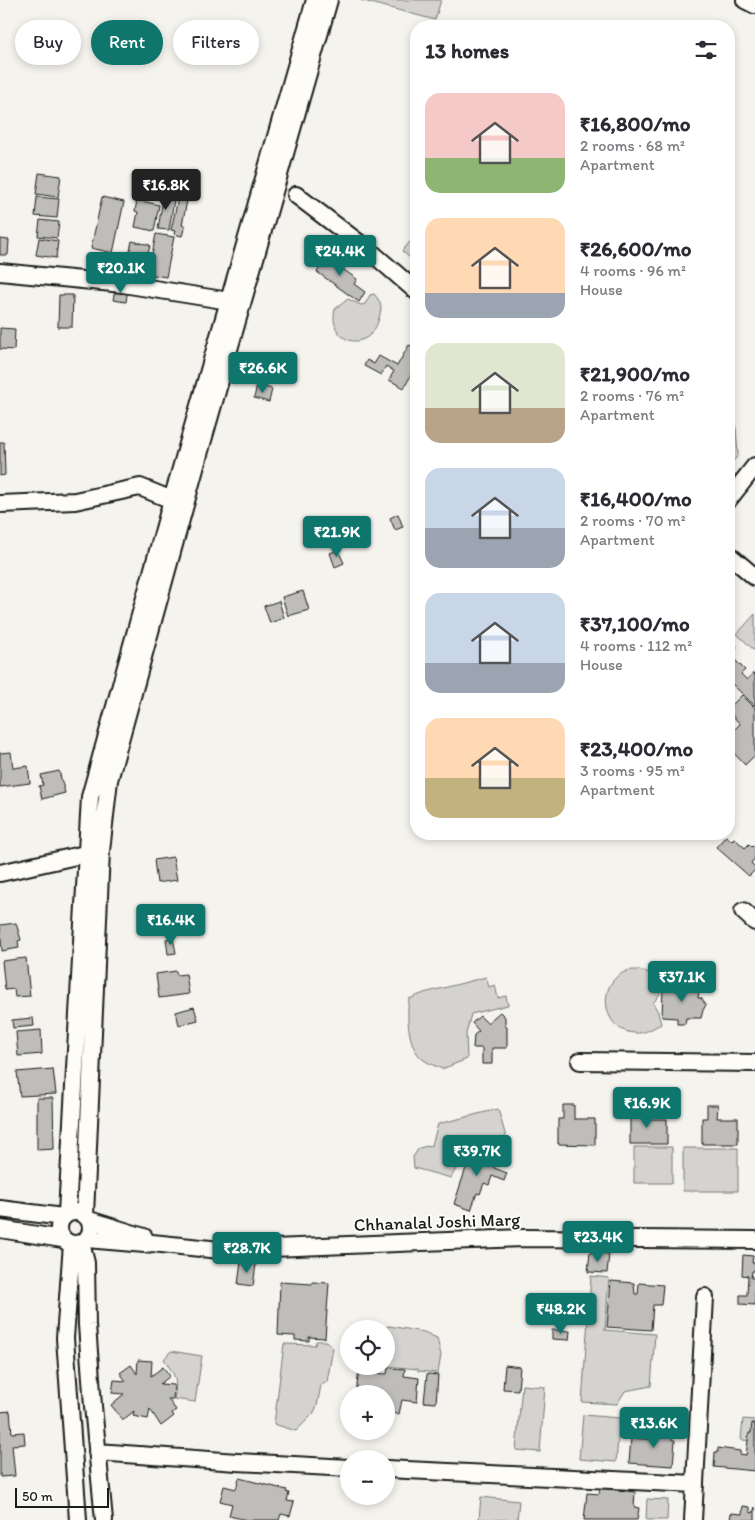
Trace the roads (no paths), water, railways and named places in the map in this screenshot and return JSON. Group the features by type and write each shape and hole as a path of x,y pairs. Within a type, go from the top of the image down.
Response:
{"street":[{"path":"78,1520 65,1338 76,1241 91,1230 87,1218 94,852 90,797 172,500 315,0"},
{"path":"104,1520 87,1325 86,1263 76,1241 58,1228 65,1215 94,852 109,780 329,0"},
{"path":"745,0 755,5"},
{"path":"296,195 371,252 410,286"},
{"path":"0,272 123,284 229,301"},
{"path":"735,491 755,466"},
{"path":"0,504 74,502 140,487 172,500"},
{"path":"735,560 755,577"},
{"path":"0,873 94,852"},
{"path":"580,1061 755,1063"},
{"path":"0,1209 65,1215 76,1212 87,1218"},
{"name":"Chhanalal Joshi Marg","path":"87,1218 146,1238 152,1243"},
{"name":"Chhanalal Joshi Marg","path":"0,1229 76,1241 152,1243 220,1250 523,1238 755,1240"},
{"path":"693,1520 705,1297"},
{"path":"97,1452 340,1468"},
{"path":"395,1469 695,1484"}]}
